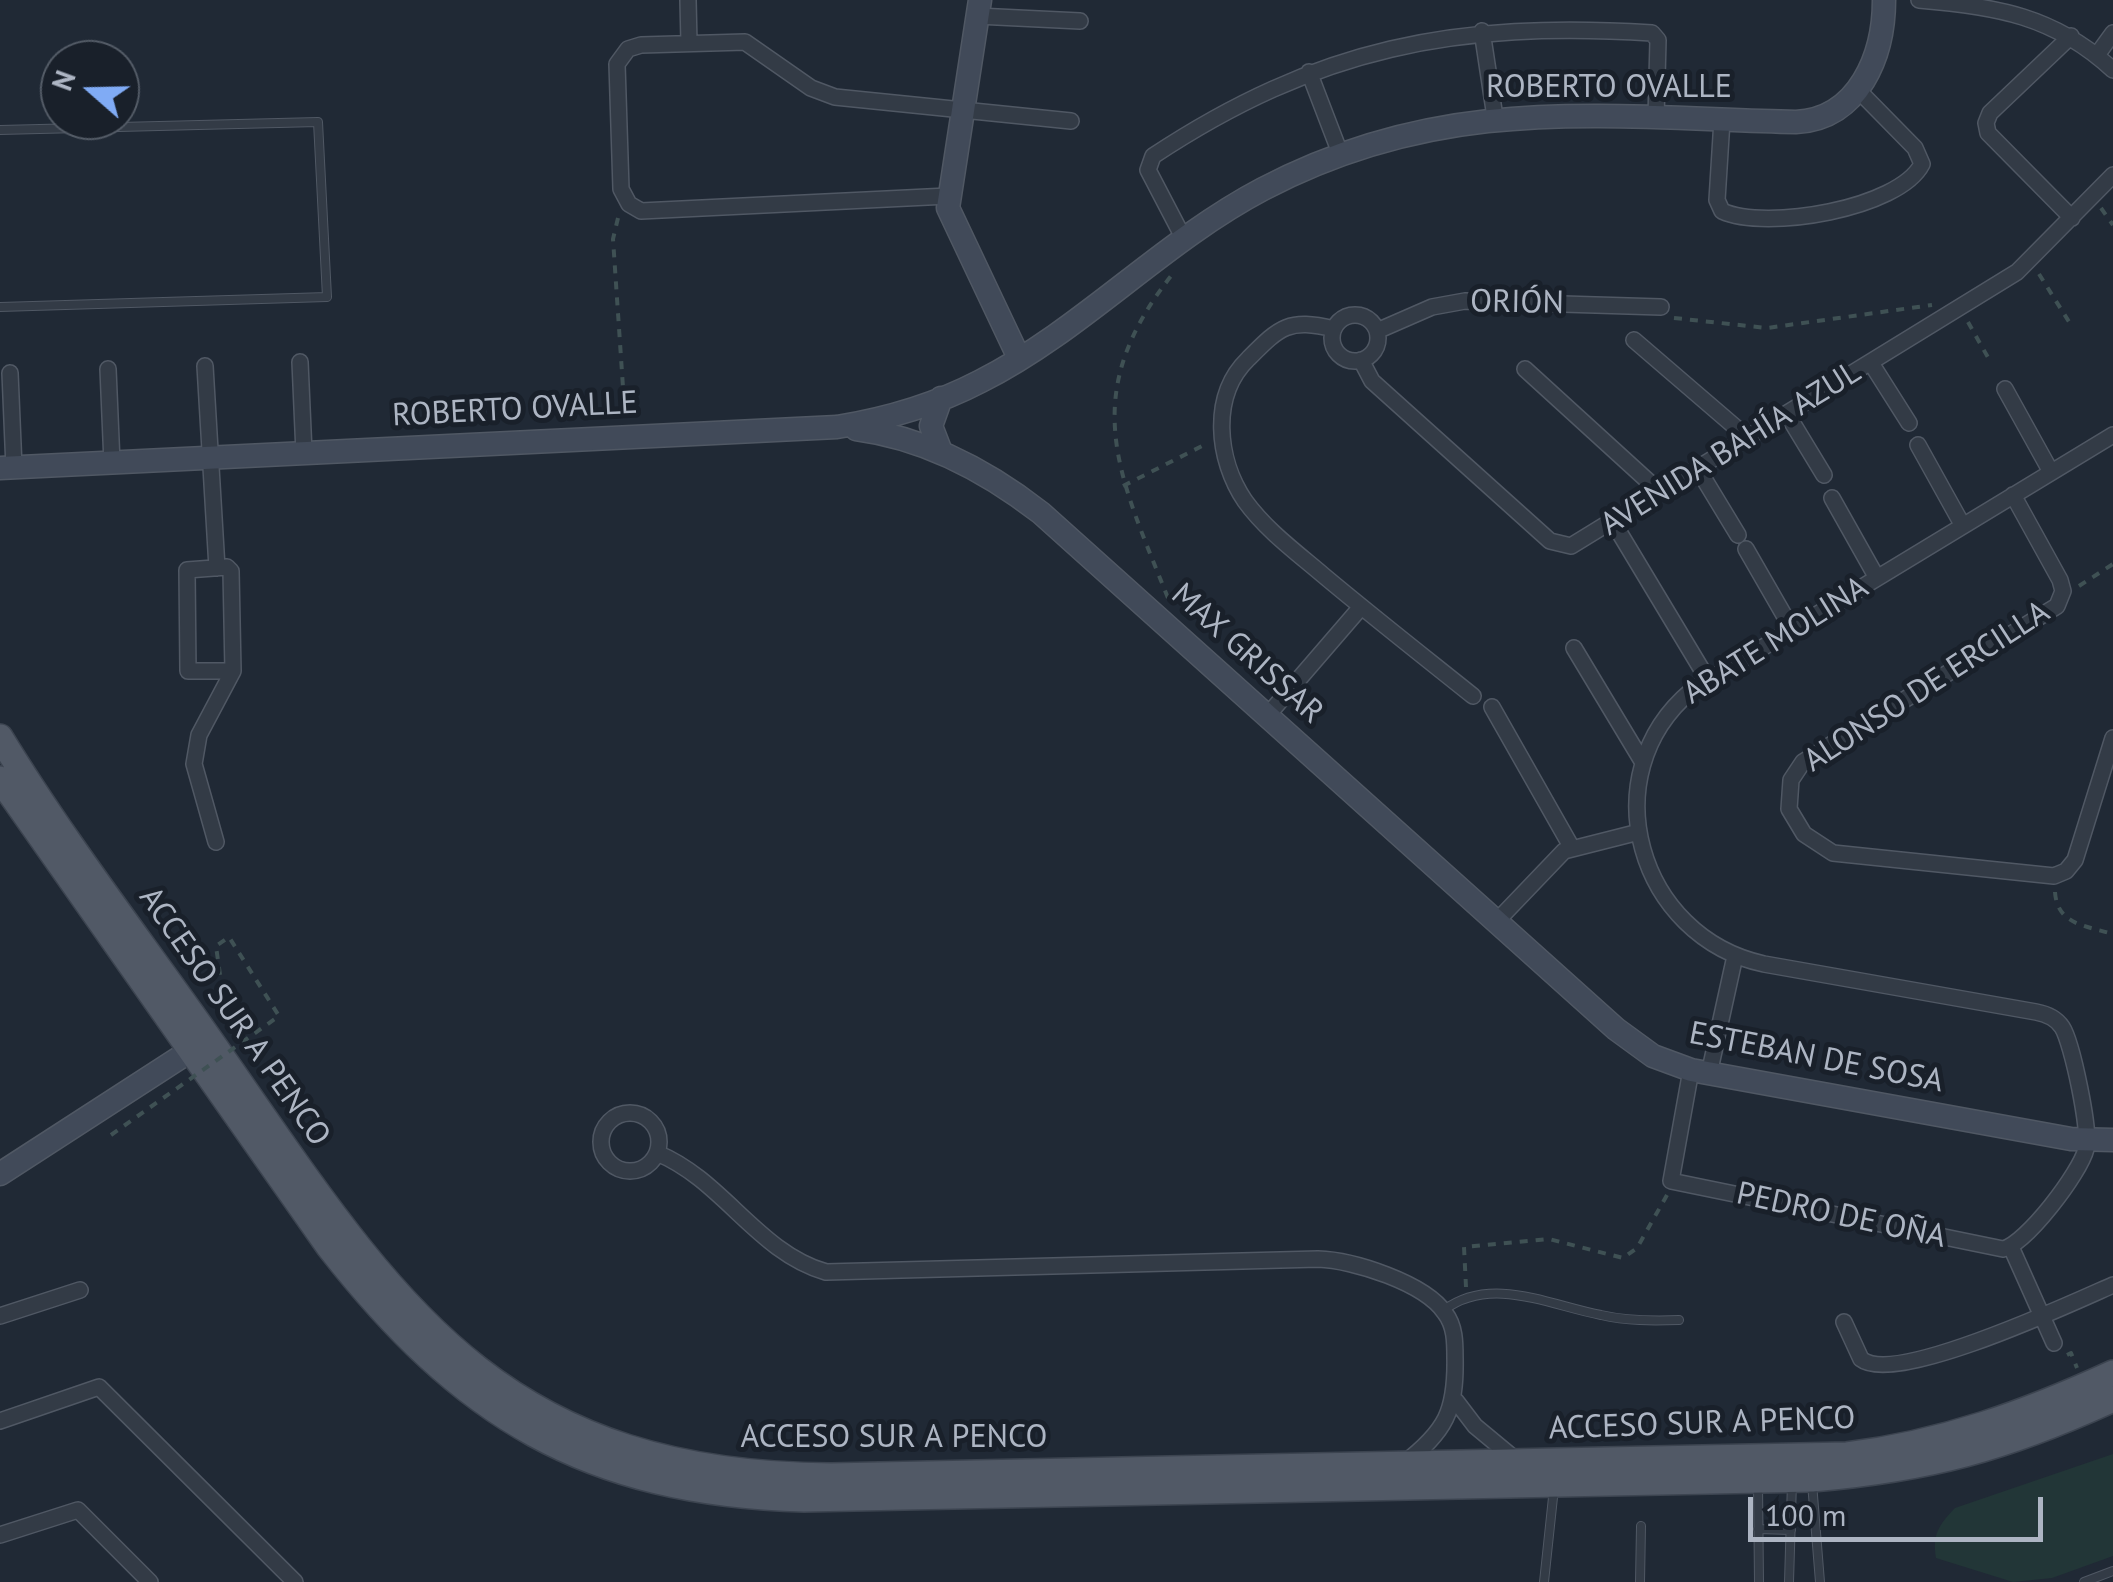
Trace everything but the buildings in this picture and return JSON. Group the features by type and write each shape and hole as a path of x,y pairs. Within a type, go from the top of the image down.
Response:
{"main road":[{"name":"ACCESO SUR A PENCO","path":"0,738 308,1179 419,1318 466,1362 567,1426 648,1455 765,1474 1813,1456 1881,1450 1993,1424 2113,1373"},
{"name":"ACCESO SUR A PENCO","path":"0,778 329,1247 416,1347 504,1418 568,1452 632,1476 725,1495 804,1498 1802,1479 1961,1459 2026,1437 2113,1399"}],"street":[{"path":"688,0 689,43"},
{"path":"1722,120 1717,200 1722,211 1784,216 1837,210 1888,192 1922,164 1915,148 1858,90 1878,49 1884,0"},
{"path":"1919,0 2010,10 2071,36 2113,70"},
{"path":"1019,358 950,218 948,196 978,8 1080,21"},
{"path":"1482,31 1495,117"},
{"path":"1184,239 1150,176 1150,160 1232,108 1310,72 1390,49 1482,31 1652,32 1658,40 1656,118"},
{"path":"2097,55 2113,33"},
{"path":"2071,36 1990,113 1986,124 1988,133 2072,218"},
{"path":"948,196 648,212 629,204 621,189 616,64 635,46 745,42 811,88 834,97 1071,121"},
{"path":"1310,72 1340,153"},
{"name":"ROBERTO OVALLE","path":"7,468 837,427 889,416 982,381 1259,191 1340,153 1409,132 1495,117 1807,121 1840,108 1858,90"},
{"name":"AVENIDA BAHÍA AZUL","path":"1334,329 1336,351 1350,360 1361,360 1372,381 1550,541 1572,546 2031,262 2113,175"},
{"name":"ORIÓN","path":"1377,331 1432,307 1466,300 1662,307"},
{"path":"1361,360 1375,349 1377,331 1372,321 1356,314 1345,317 1334,329 1294,322 1247,359 1224,397 1224,435 1231,473 1246,502 1275,534 1473,696"},
{"path":"1634,340 1748,438"},
{"path":"300,362 304,453"},
{"path":"1871,363 1909,423"},
{"path":"205,366 217,568"},
{"path":"108,369 112,463"},
{"path":"1525,369 1660,492"},
{"path":"7,468 10,373"},
{"path":"2005,389 2051,472"},
{"path":"941,398 931,426 942,452"},
{"path":"1787,414 1824,475"},
{"name":"MAX GRISSAR","path":"837,427 890,436 942,452 1000,483 1041,513 1496,922"},
{"name":"ABATE MOLINA","path":"2088,1140 2067,1038 2060,1024 2046,1014 1735,956 1695,932 1672,908 1654,878 1638,832 1636,796 1642,762 1663,718 1708,680 2113,435"},
{"path":"1918,445 1963,526"},
{"path":"1698,469 1792,629"},
{"name":"ALONSO DE ERCILLA","path":"2013,496 2060,580 2062,596 2053,610 1803,762 1791,780 1788,800 1804,834 1820,847 1847,857 2054,876"},
{"path":"1832,498 1876,578"},
{"path":"1613,522 1708,680"},
{"path":"216,842 195,782 194,755 204,725 234,671 232,572 217,568 184,574 187,668 194,674 234,671"},
{"path":"1267,716 1361,607"},
{"path":"1574,648 1642,762"},
{"path":"1492,707 1572,848"},
{"path":"2054,876 2066,871 2075,860 2113,738"},
{"path":"1496,922 1552,862 1572,848 1638,832"},
{"name":"ESTEBAN DE SOSA","path":"1496,922 1628,1039 1653,1056 1700,1072 2088,1140 2113,1140"},
{"path":"1700,1072 1735,956"},
{"path":"0,1174 190,1051"},
{"name":"PEDRO DE OÑA","path":"1700,1072 1671,1181 1994,1248 2012,1247"},
{"path":"2054,1343 2012,1247 2026,1236 2080,1162 2088,1140"},
{"path":"657,1153 696,1174 788,1256 826,1272 1329,1260 1354,1264 1418,1291 1444,1310 1454,1340 1456,1400 1433,1437 1402,1464"},
{"path":"1844,1322 1860,1359 1875,1366 1945,1351 2042,1317 2113,1284"},
{"path":"0,1316 80,1290"},
{"path":"0,1421 99,1387 294,1582"},
{"path":"1456,1400 1488,1440 1519,1462"},
{"path":"0,1535 78,1510 150,1582"}],"lane":[{"path":"0,130 318,122 327,297 0,307"},
{"path":"1444,1310 1467,1296 1504,1294 1622,1319 1678,1320"},
{"path":"1790,1582 1791,1530 1802,1479"},
{"path":"1802,1479 1820,1582"},
{"path":"1758,1480 1758,1582"},
{"path":"1544,1582 1555,1484"},
{"path":"1640,1582 1641,1526"},
{"path":"1758,1530 1791,1530"},
{"path":"2084,1582 2113,1571"}],"path":[{"path":"627,437 613,239 616,221 629,204"},
{"path":"2031,262 2070,324"},
{"path":"1172,608 1123,486 1114,445 1117,382 1142,317 1174,273"},
{"path":"1662,307 1683,321 1767,328 1913,306 1960,308 1990,362"},
{"path":"1123,486 1224,435"},
{"path":"2062,596 2113,564"},
{"path":"2054,876 2055,905 2061,915 2113,934"},
{"path":"111,1136 279,1016 228,938 216,946 226,1018 219,1021"},
{"path":"1467,1296 1464,1247 1549,1239 1623,1258 1637,1248 1662,1210"},
{"path":"2054,1343 2059,1359 2072,1353 2084,1386"}],"green space":[{"path":"2113,1454 2113,1556 2052,1578 2013,1582 1936,1558 1938,1530 1955,1508"}]}
